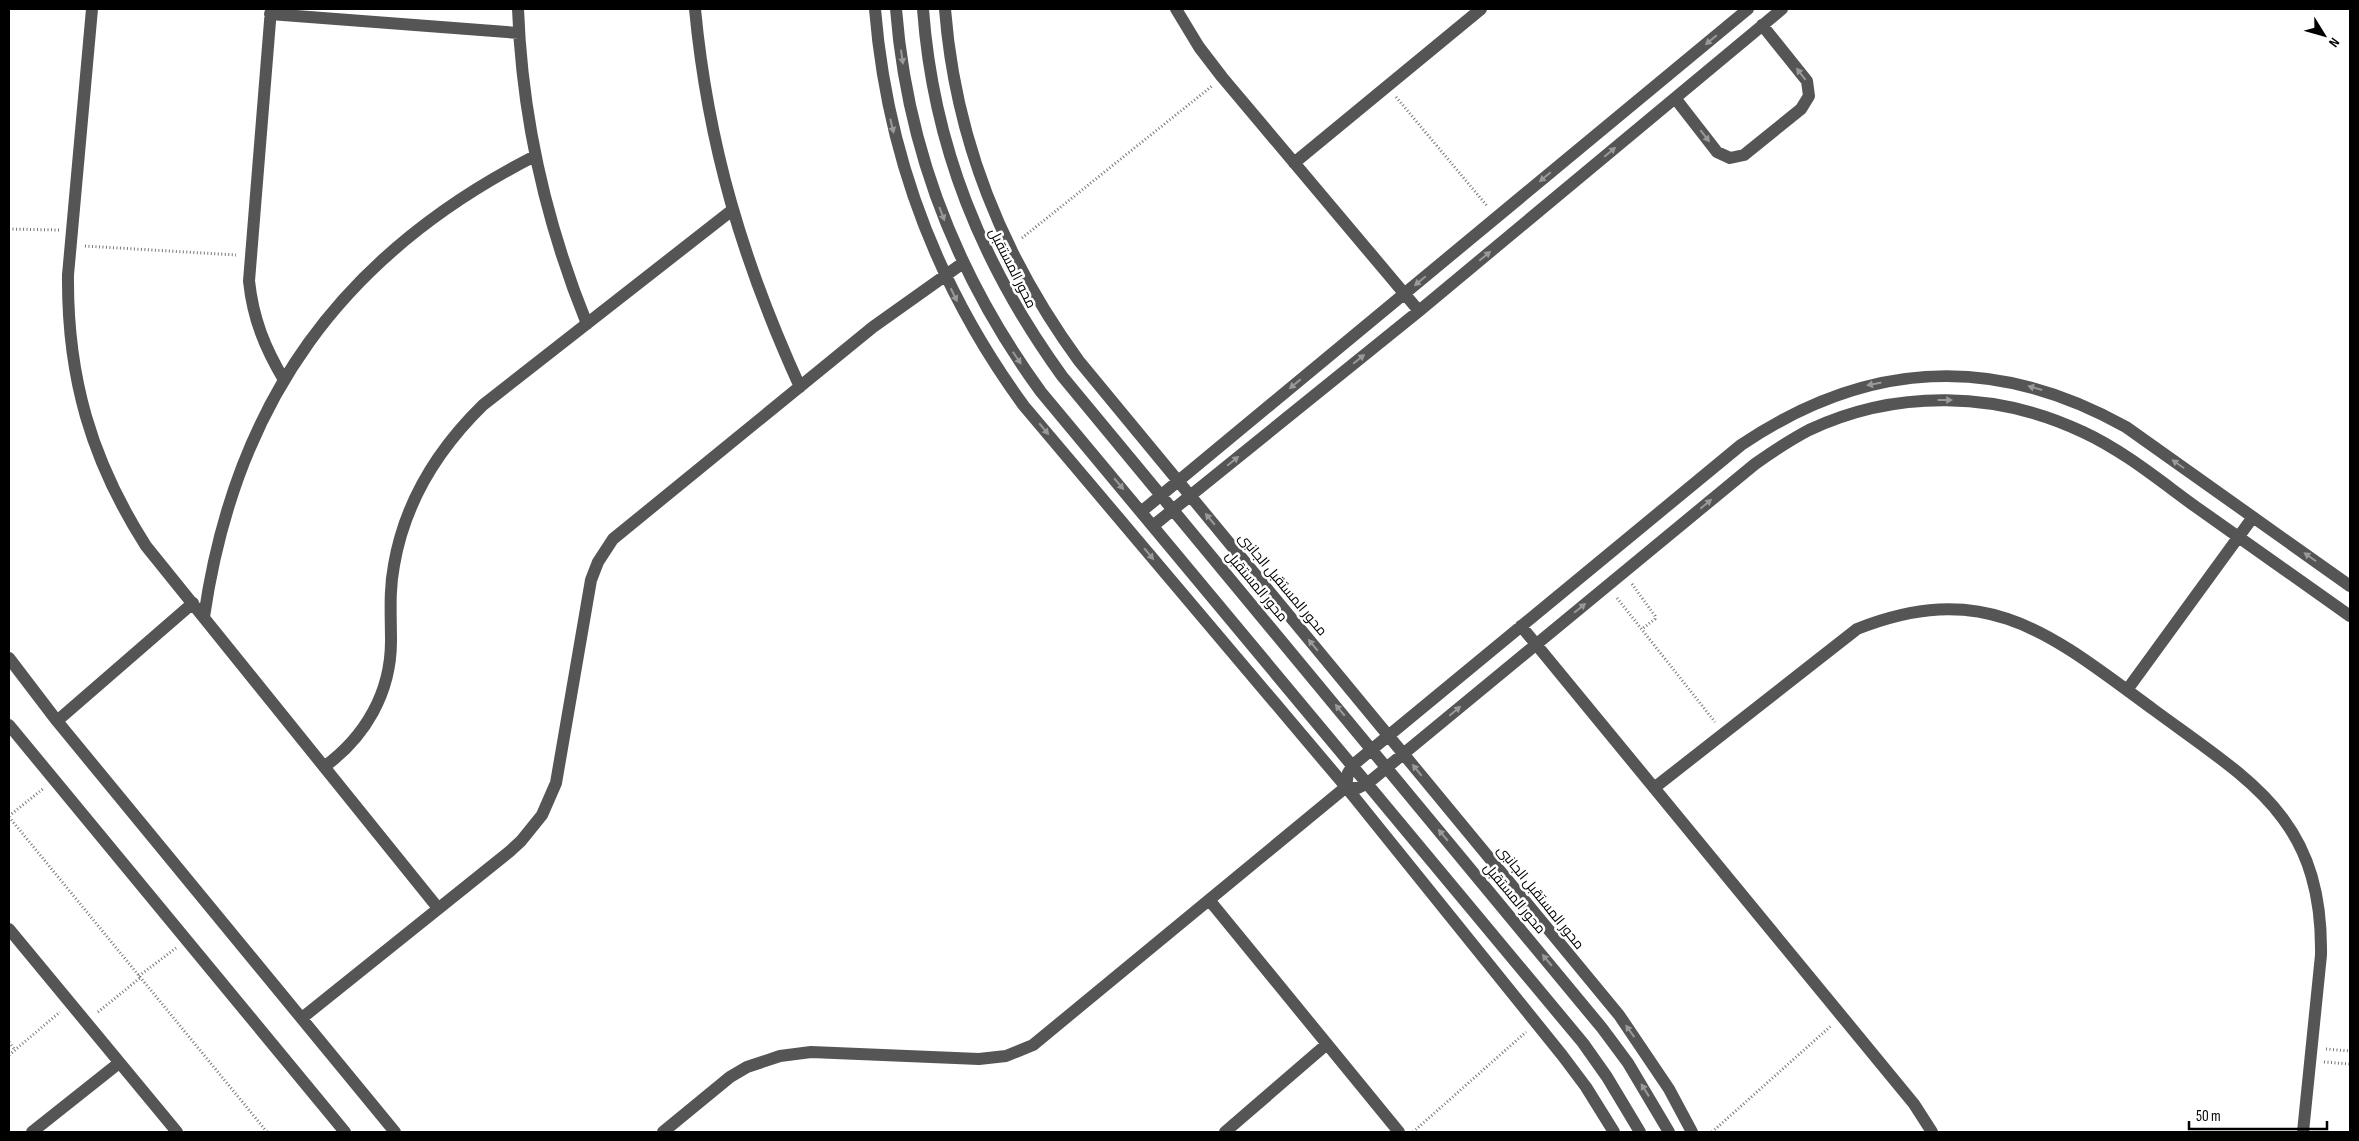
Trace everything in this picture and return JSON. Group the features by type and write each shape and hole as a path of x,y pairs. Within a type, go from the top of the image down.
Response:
{"street":[{"path":"92,9 68,275 70,338 77,384 89,430 106,475 146,546 438,908"},
{"path":"518,9 525,99 535,156 556,242 587,324"},
{"path":"695,9 706,95 732,211 759,294 800,387"},
{"path":"875,9 882,76 901,159 928,240 980,343 1024,406 1346,788 1536,1023 1586,1087 1614,1132"},
{"path":"896,9 904,71 921,152 934,192 962,263 999,331 1019,362 1041,392 1154,525 1583,1043 1607,1077 1640,1132"},
{"name":"محور المستقبل","path":"923,9 930,67 947,145 958,183 987,254 1021,317 1062,376 1174,508 1602,1028 1633,1070 1669,1132"},
{"name":"محور المستقبل الجانبى","path":"945,9 952,63 968,138 993,212 1009,248 1059,333 1178,481 1619,1015 1664,1082 1692,1132"},
{"path":"1176,9 1199,47 1222,77 1419,311"},
{"path":"1294,163 1482,9"},
{"path":"1142,511 1748,9"},
{"path":"1154,525 1419,311 1782,9"},
{"path":"284,380 267,351 254,316 249,281 271,11 519,33"},
{"path":"1675,98 1717,152 1730,158 1744,155 1801,109 1809,96 1807,81 1762,25"},
{"path":"204,617 213,559 231,494 263,416 311,339 342,301 375,266 411,233 483,184 535,156"},
{"path":"324,767 339,756 364,728 382,695 390,658 390,594 393,566 408,512 433,464 453,436 483,405 732,211"},
{"path":"302,1018 521,841 542,816 556,783 591,580 605,550 623,530 873,327 962,263"},
{"path":"1346,788 1348,773 1353,765 1741,445 1769,426 1831,396 1897,379 1966,376 2033,387 2065,397 2097,411 2126,427 2350,586"},
{"path":"663,1132 730,1077 747,1067 780,1056 811,1052 979,1060 1000,1058 1020,1052 1040,1041 1346,788 1358,788 1368,783 1755,464 1781,446 1809,431 1846,416 1899,403 1962,400 2025,410 2084,432 2112,447 2350,616"},
{"path":"2127,690 2253,517"},
{"path":"1186,598 1203,584"},
{"path":"57,720 193,603"},
{"path":"1654,788 1857,629 1878,621 1921,611 1972,611 2006,618 2027,625 2064,644 2260,790 2274,806 2298,842 2315,884 2322,931 2304,1132"},
{"path":"1521,626 1914,1104 1932,1132"},
{"path":"9,658 57,720 395,1132"},
{"path":"9,725 346,1132"},
{"path":"1210,900 1400,1132"},
{"path":"9,929 177,1132"},
{"path":"1225,1132 1327,1044"},
{"path":"32,1132 119,1063"}],"path":[{"path":"1009,248 1222,77"},
{"path":"1388,86 1496,218"},
{"path":"9,229 72,230"},
{"path":"70,245 250,256"},
{"path":"1623,573 1655,616 1655,619 1642,629"},
{"path":"1607,585 1724,733"},
{"path":"54,780 9,817 267,1132"},
{"path":"86,1022 186,940"},
{"path":"9,1055 70,1004"},
{"path":"1712,1132 1842,1017"},
{"path":"1413,1132 1536,1023"},
{"path":"9,1042 15,1050"},
{"path":"2311,1055 2350,1050"},
{"path":"2311,1055 2350,1064"}]}
